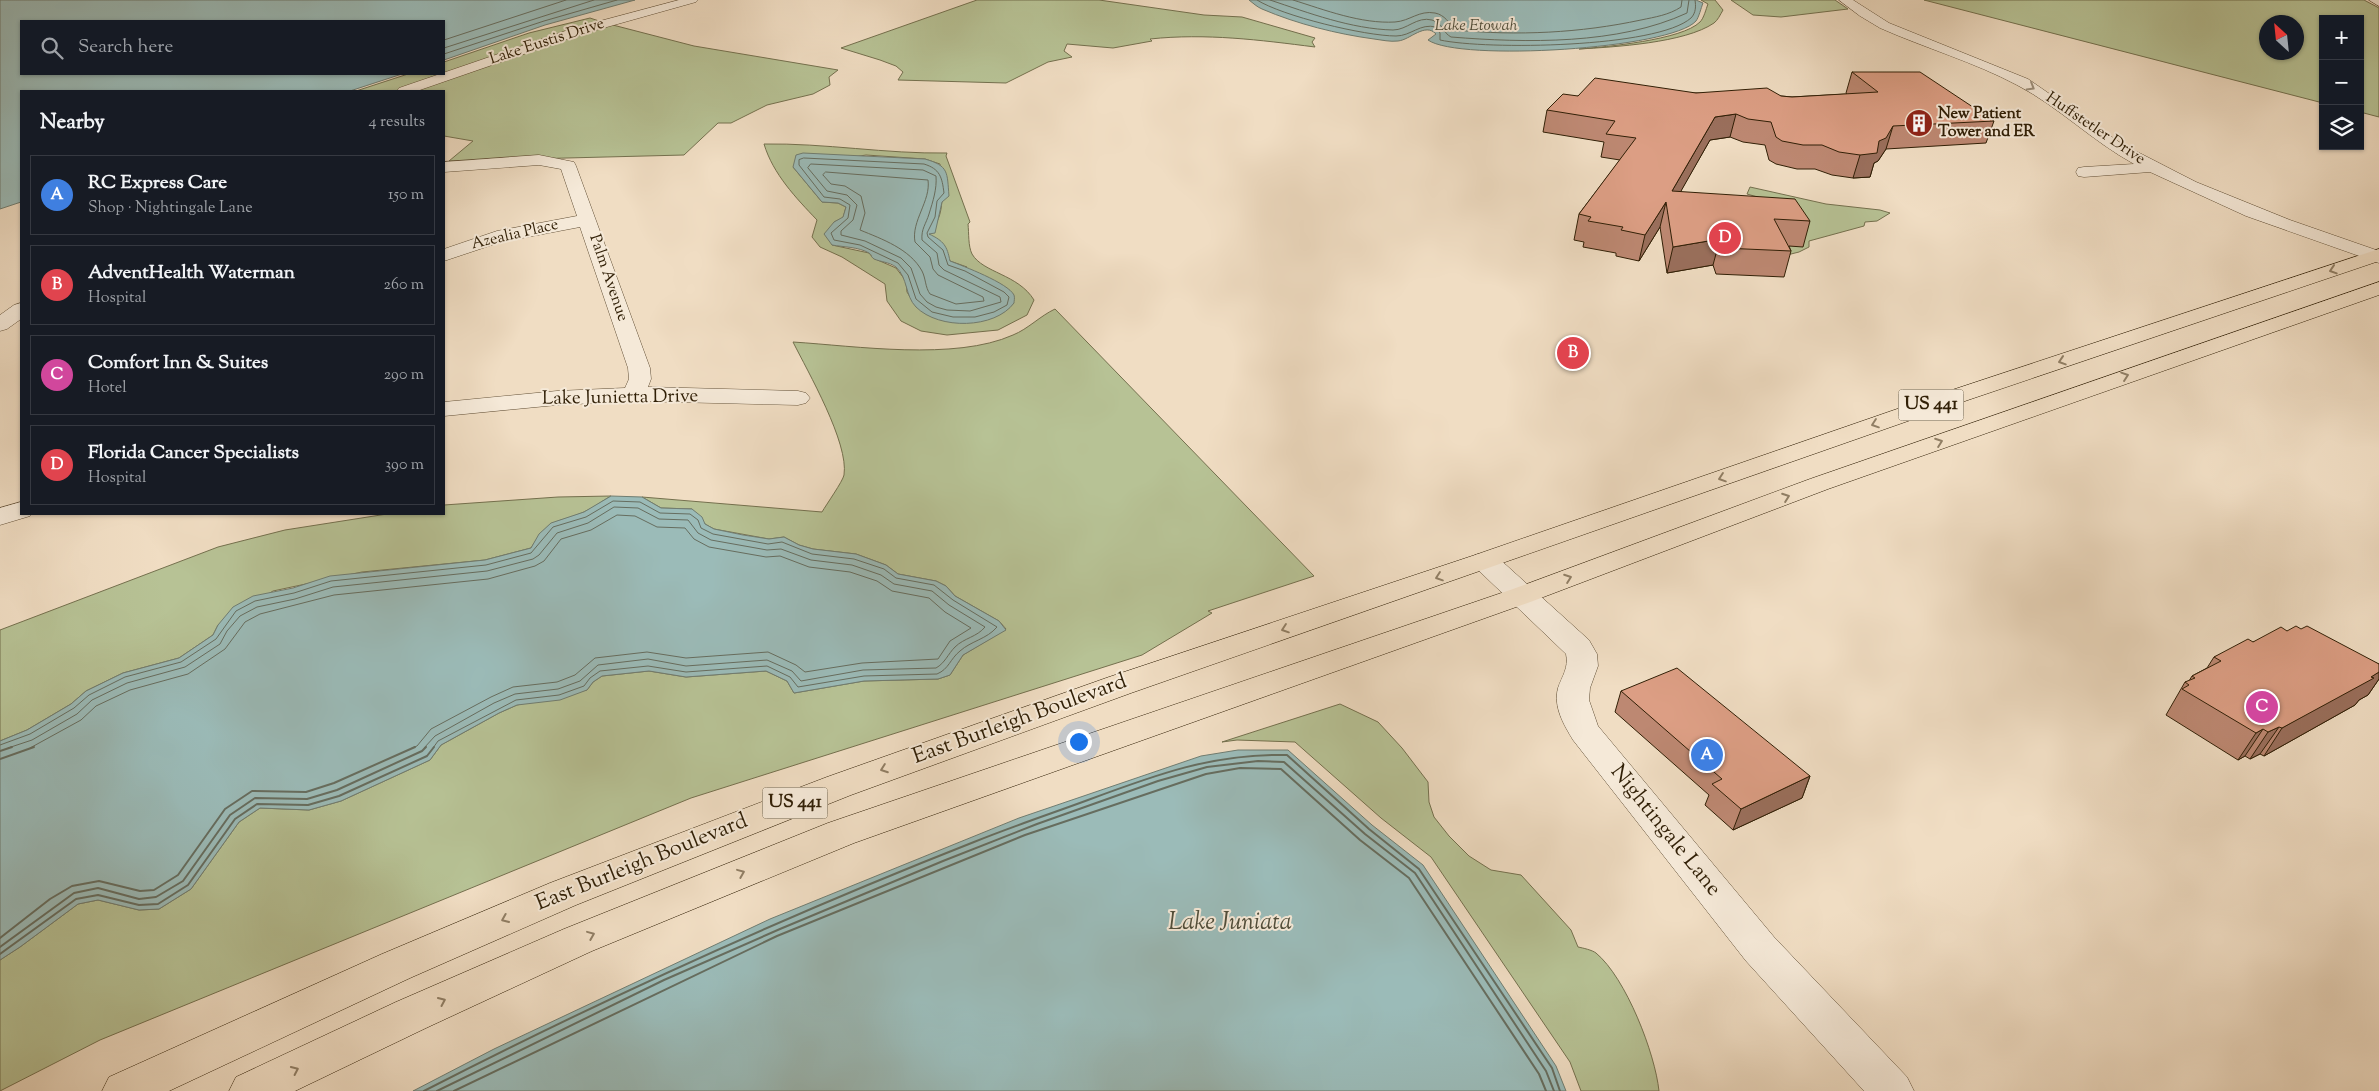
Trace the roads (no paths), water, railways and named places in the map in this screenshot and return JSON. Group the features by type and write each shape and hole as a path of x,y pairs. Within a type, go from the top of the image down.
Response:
{"main road":[{"name":"US 441","path":"1485,561 1942,401 2378,253"},
{"name":"US 441","path":"251,1091 411,1015 578,940 840,834 1523,595 1819,484 2379,288"},
{"path":"2040,406 2035,398 2043,385 2201,326 2200,315"},
{"name":"East Burleigh Boulevard","path":"124,1091 396,966 563,894 716,833 867,776 1120,685 1485,561"}],"street":[{"name":"Lake Eustis Drive","path":"407,90 578,31 692,0"},
{"name":"Huffstetler Drive","path":"1845,0 1898,30 1981,63 2024,83 2050,98 2094,133 2153,167 2193,187 2258,214 2378,253"},
{"name":"Huffstetler Drive","path":"1856,0 1892,22 2004,63 2059,89"},
{"path":"2375,0 2379,2"},
{"name":"Huffstetler Drive","path":"2080,102 2130,139 2178,166 2378,253"},
{"name":"Palm Avenue","path":"445,167 540,160 568,166 639,368 640,378 633,394"},
{"path":"2084,172 2178,166"},
{"name":"Azealia Place","path":"445,255 497,236 587,220"},
{"path":"0,325 20,310"},
{"name":"Lake Junietta Drive","path":"445,410 557,398 633,394 798,398"},
{"path":"0,517 20,510"},
{"name":"Nightingale Lane","path":"1485,561 1578,647 1583,655 1585,662 1572,696 1575,712 1585,732 1760,949 1892,1091"}],"water":[{"path":"0,0 635,0 545,25 445,60 445,20 20,20 20,75 399,75 353,90 20,90 20,202 0,209"},
{"name":"Lake Etowah","path":"1249,0 1696,0 1703,3 1696,21 1679,31 1648,39 1608,45 1520,51 1447,47 1428,40 1436,34 1427,30 1403,40 1395,41 1346,34 1317,28 1289,19 1260,8"},
{"path":"803,153 925,159 939,164 943,167 947,176 949,196 942,202 935,233 929,234 944,245 948,251 950,261 985,275 1003,285 1014,295 1014,303 1005,312 994,318 981,322 966,323 938,320 916,307 912,303 903,276 896,267 874,259 865,251 832,245 824,234 834,222 843,217 846,207 838,203 822,202 793,167 796,155"},
{"path":"611,496 642,497 661,508 692,509 702,517 705,524 714,529 769,539 784,537 799,545 813,549 856,554 886,565 898,574 936,581 946,586 955,596 999,621 1006,630 963,655 950,675 938,679 864,681 794,693 787,681 766,671 686,677 649,671 602,676 593,682 587,690 560,700 517,705 499,713 441,745 430,760 341,801 309,810 260,808 239,822 191,889 159,909 139,910 98,900 78,904 0,960 0,741 27,730 71,704 86,691 123,673 179,658 213,635 218,625 233,607 253,596 293,588 330,576 485,560 531,548 539,534 551,523 584,512"},
{"name":"Lake Juniata","path":"1238,750 1288,750 1372,825 1423,865 1556,1066 1566,1091 413,1091 494,1049 770,919 1019,818 1201,756"}],"place":[{"name":"New Patient Tower and ER","path":"1919,123"},
{"name":"Florida Cancer Specialists","path":"1725,238"},
{"name":"AdventHealth Waterman","path":"1573,353"},
{"name":"Comfort Inn & Suites","path":"2262,707"},
{"name":"RC Express Care","path":"1707,755"}]}
